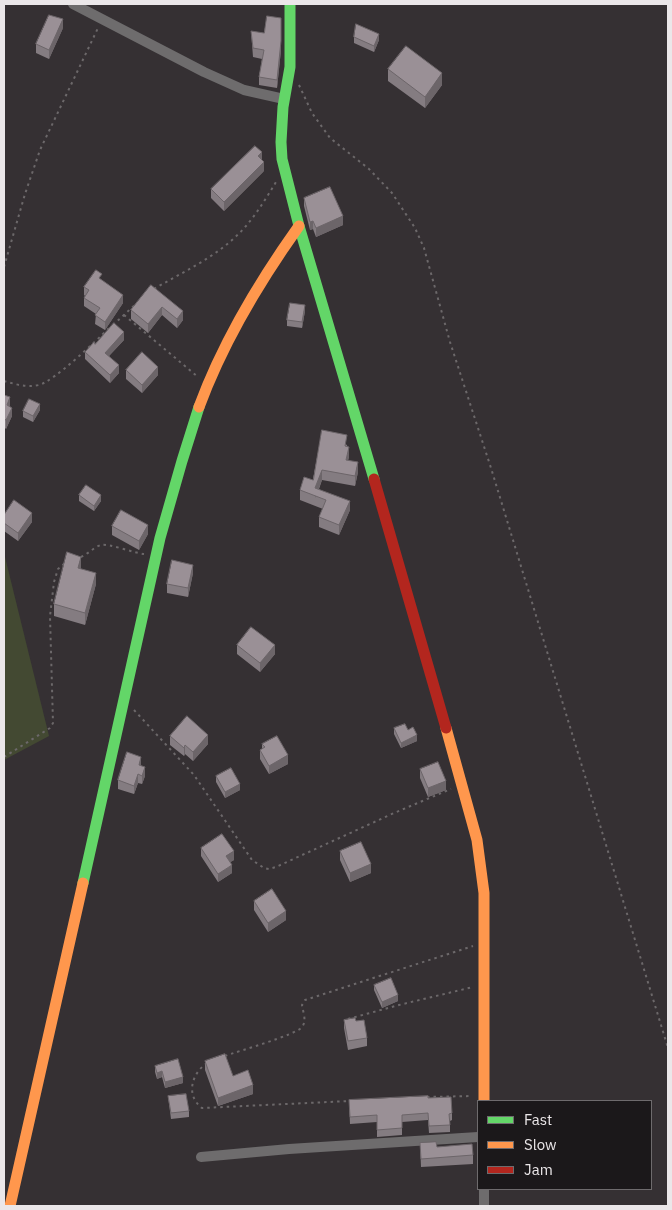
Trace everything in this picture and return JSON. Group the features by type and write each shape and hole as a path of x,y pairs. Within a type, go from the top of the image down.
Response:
{"street":[{"path":"73,4 204,72 244,90 284,99"},
{"path":"290,4 290,67 284,99 281,142 284,170 477,840 484,893 484,1098"},
{"path":"10,1206 156,556 192,428 208,385 242,314 275,259 299,226"},
{"path":"201,1156 477,1137"},
{"path":"484,1190 484,1206"}],"path":[{"path":"4,267 22,203 40,150 103,19"},
{"path":"298,84 312,113 330,138 369,169 392,193 413,224 424,248 450,342 491,468 668,1048"},
{"path":"148,294 203,262 228,244 246,226 284,170"},
{"path":"4,381 28,386 45,382 140,300"},
{"path":"124,315 208,385"},
{"path":"79,558 101,545 128,552 156,556"},
{"path":"4,757 50,728 53,723 50,616 56,575 60,566 70,560"},
{"path":"123,699 194,776 252,860 264,868 270,869 294,860 394,812 462,784"},
{"path":"224,1056 276,1040 300,1030 304,1023 302,1005 305,1000 485,942"},
{"path":"348,1019 437,995 485,985"},
{"path":"212,1060 199,1068 192,1081 194,1098 197,1105 202,1108 355,1101"},
{"path":"426,1098 484,1098"}],"green space":[{"path":"4,553 49,736 4,760"}],"building":[{"path":"49,15 63,19 49,50 36,44"},
{"path":"267,16 281,18 277,80 259,77 264,50 253,48 251,31 264,33"},
{"path":"356,24 379,34 374,46 354,37"},
{"path":"406,46 442,73 425,97 388,69"},
{"path":"255,146 262,152 258,156 264,162 224,202 211,189"},
{"path":"330,187 343,216 316,228 313,221 310,222 304,198"},
{"path":"96,270 102,274 99,278 123,295 105,322 95,315 100,308 84,298 89,290 84,287"},
{"path":"151,285 183,311 177,319 162,307 148,324 131,310"},
{"path":"290,303 305,305 302,322 287,320"},
{"path":"114,323 124,332 105,353 119,365 110,375 85,352"},
{"path":"142,352 158,367 142,385 126,370"},
{"path":"4,395 10,397 7,405 12,408 6,420 4,419"},
{"path":"29,399 40,404 33,416 23,411"},
{"path":"322,430 347,435 345,446 349,447 346,460 358,462 355,476 322,470 315,488 350,501 339,525 319,517 326,500 300,490 304,477 313,480"},
{"path":"86,485 101,495 94,506 79,495"},
{"path":"14,500 32,513 18,533 4,523 4,515"},
{"path":"121,510 148,525 139,541 112,526"},
{"path":"67,552 81,557 78,568 96,573 85,613 54,604"},
{"path":"172,560 193,565 188,588 167,584"},
{"path":"251,627 275,645 260,663 237,645"},
{"path":"187,716 208,735 193,752 185,745 184,748 170,736"},
{"path":"405,724 408,730 413,727 417,735 401,743 394,728"},
{"path":"277,736 288,755 269,766 260,750 265,747 262,744"},
{"path":"127,752 141,757 139,765 145,767 142,776 138,774 134,786 118,780"},
{"path":"438,762 446,781 428,788 420,769"},
{"path":"231,768 240,784 225,792 216,776"},
{"path":"222,834 234,851 226,856 232,865 218,874 201,848"},
{"path":"361,842 371,864 350,873 340,851"},
{"path":"272,889 286,911 268,923 254,901"},
{"path":"391,978 398,995 382,1002 374,985"},
{"path":"355,1018 356,1021 364,1020 367,1038 348,1041 344,1020"},
{"path":"225,1054 233,1076 248,1070 253,1085 218,1098 205,1061"},
{"path":"178,1059 183,1077 165,1082 162,1071 157,1073 155,1066"},
{"path":"186,1094 189,1111 171,1113 168,1096"},
{"path":"428,1096 428,1098 451,1097 452,1113 449,1114 450,1125 429,1126 428,1113 402,1115 402,1128 377,1130 377,1115 350,1117 349,1100"},
{"path":"436,1142 437,1147 472,1144 473,1155 421,1159 420,1143"}],"traffic: fast":[{"path":"290,4 290,67 283,107 282,159 299,226 374,479"},
{"path":"83,883 160,538 199,407"}],"traffic: slow":[{"path":"199,407 219,359 243,313 299,226"},
{"path":"446,728 477,840 484,893 484,1100"},
{"path":"10,1206 83,883"}],"traffic: jam":[{"path":"374,479 446,728"}]}
